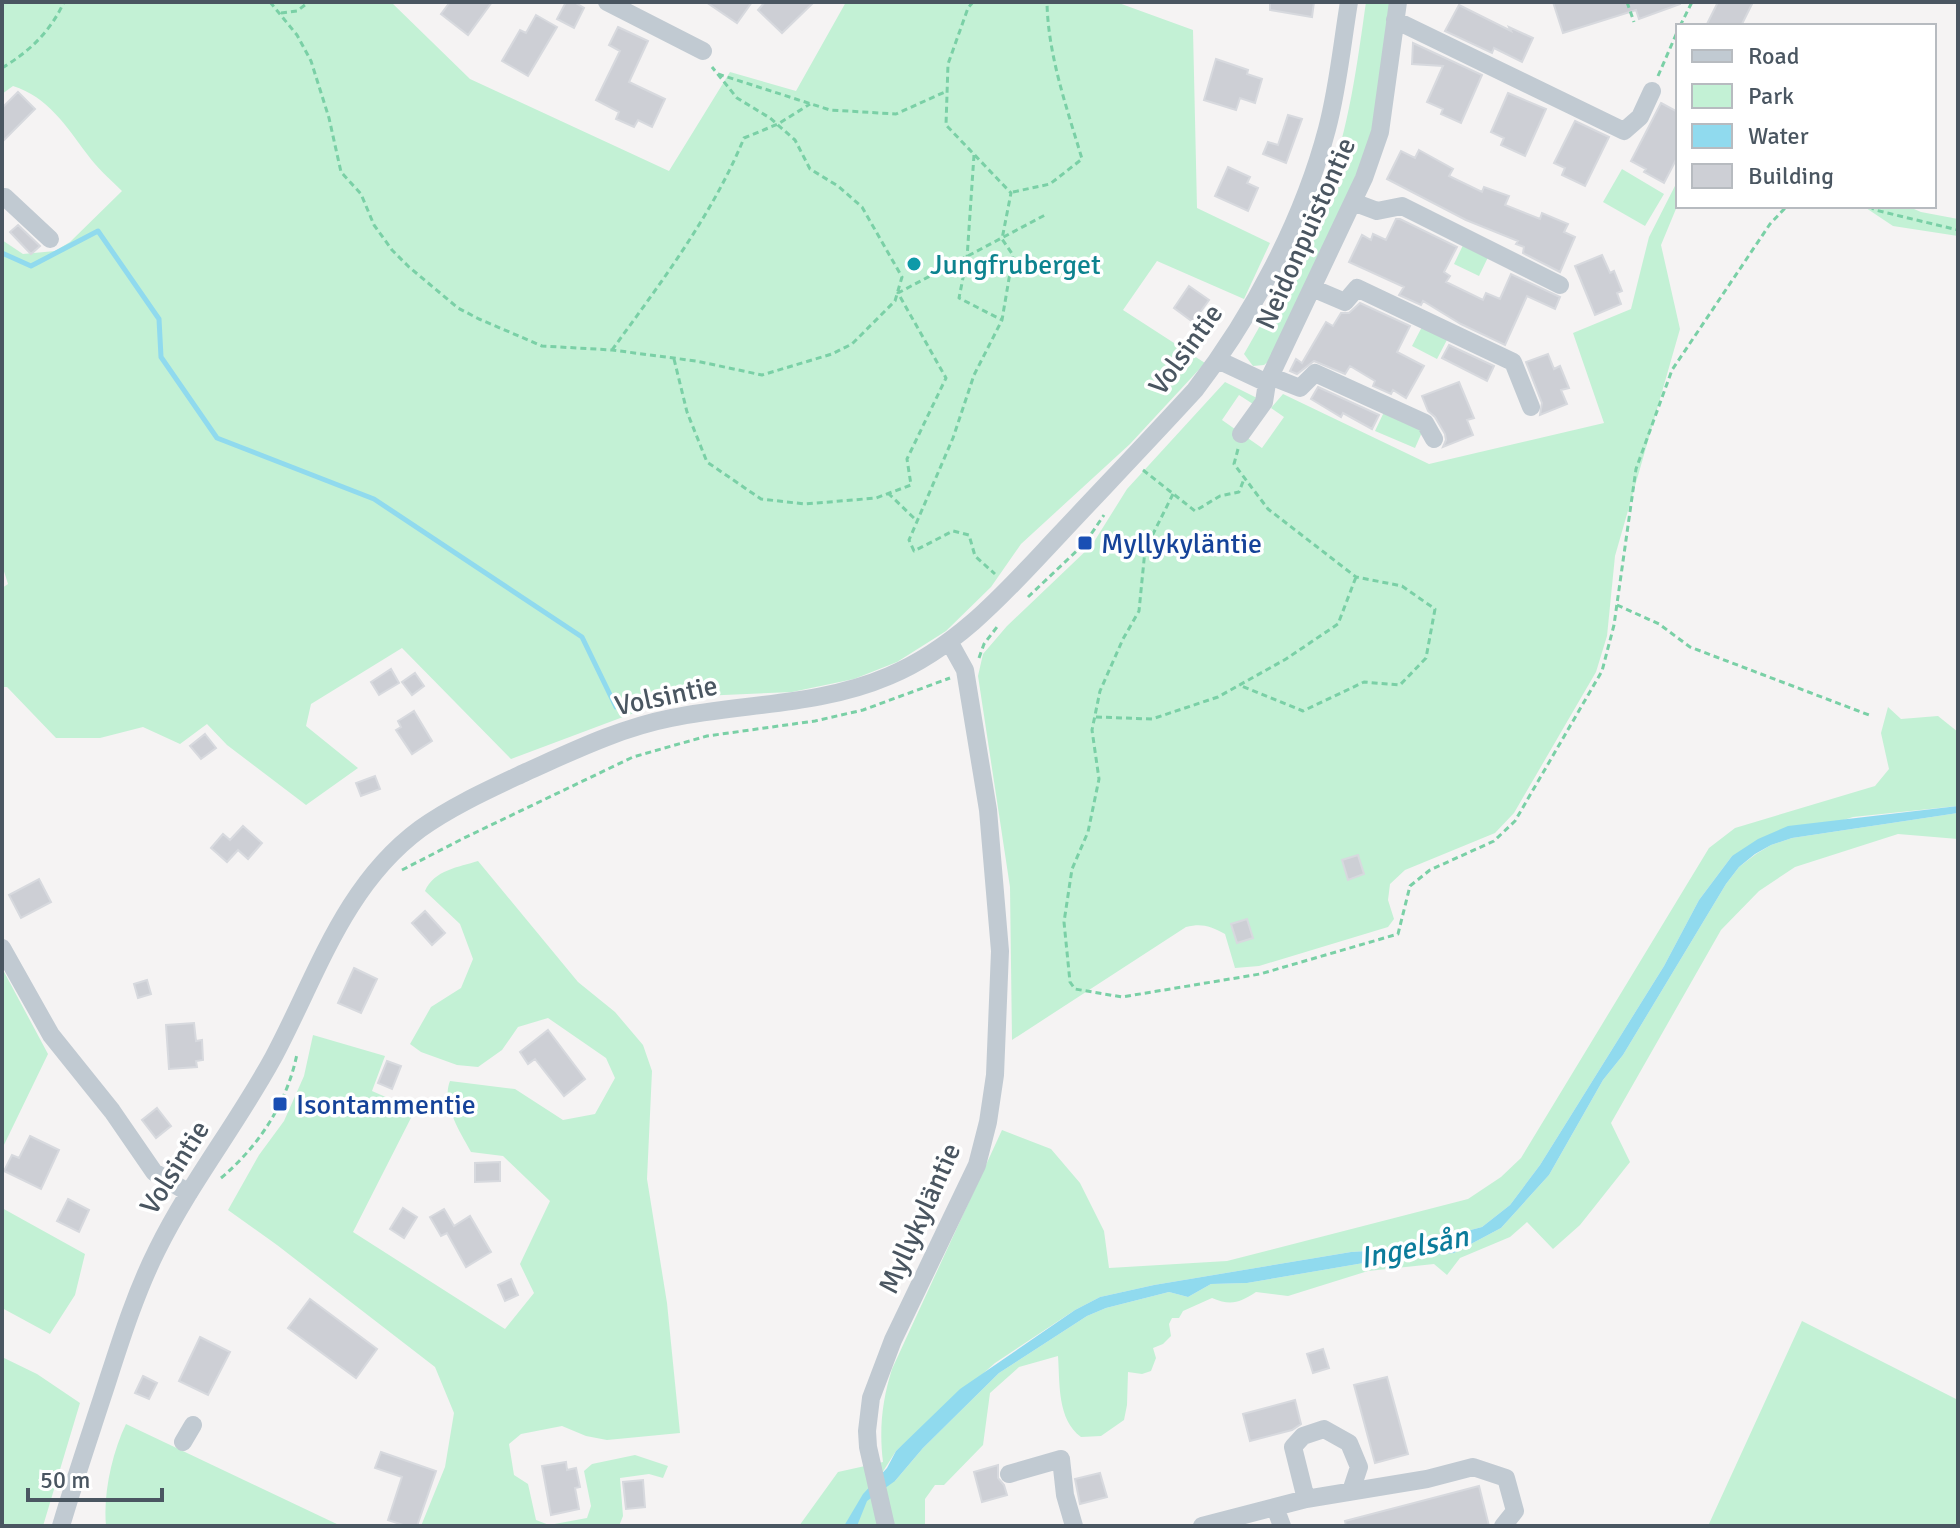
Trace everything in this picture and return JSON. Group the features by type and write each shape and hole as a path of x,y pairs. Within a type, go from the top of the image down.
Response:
{"street":[{"path":"607,2 703,51"},
{"name":"Volsintie","path":"61,1526 131,1312 155,1254 189,1193 274,1057 352,902 368,879 422,827 505,782 574,750 626,730 671,718 824,697 894,674 950,643 991,607 1171,416 1218,360 1289,234 1309,184 1327,128 1349,2"},
{"path":"1397,11 1624,131 1640,117 1652,91"},
{"name":"Neidonpuistontie","path":"1241,434 1264,402 1269,380 1353,202 1380,132 1397,11"},
{"path":"2,197 50,239"},
{"path":"1353,202 1377,211 1402,206 1560,285"},
{"path":"1312,288 1345,302 1357,288 1513,362 1531,407"},
{"path":"1218,360 1269,380 1300,388 1315,373 1425,423 1434,439"},
{"name":"Myllykyläntie","path":"884,1518 867,1431 871,1398 893,1340 977,1165 995,1075 1000,991 988,810 965,670 950,643"},
{"path":"2,948 51,1035 112,1111 154,1172 189,1193"},
{"path":"183,1442 193,1425"},
{"path":"1306,1499 1293,1447 1303,1436 1324,1429 1349,1443 1359,1467 1351,1491"},
{"path":"1009,1474 1061,1459 1065,1495 1074,1526"},
{"path":"1202,1526 1306,1499 1427,1479 1473,1467 1506,1478 1515,1511 1503,1526"},
{"path":"1275,1507 1282,1526"}],"path":[{"path":"2,68 35,44 49,29 64,2"},
{"path":"270,2 281,13 311,61 329,118 341,172 361,194 374,225 392,250 458,308 542,346 612,350 762,375 832,354 852,344 895,301 902,277 862,207 838,186 810,169 795,140 778,124 737,98 715,73 703,51"},
{"path":"281,13 297,11 309,2"},
{"path":"973,2 948,64 946,125 1011,193"},
{"path":"1011,193 1050,184 1082,159 1048,28 1047,2"},
{"path":"1627,2 1634,22"},
{"path":"1681,24 1692,2"},
{"path":"1652,91 1676,35"},
{"path":"715,73 830,110 896,114 947,91"},
{"path":"612,350 652,295 729,175 744,138 778,124 810,104"},
{"path":"974,154 967,258 959,298 1002,320"},
{"path":"999,577 975,556 969,535 953,531 914,551 909,540 953,438 974,375 1002,320 1013,255 1002,239 1011,193"},
{"path":"1173,494 1145,550 1139,611 1100,691 1092,730 1099,779 1088,832 1072,869 1064,922 1070,982 1075,989 1122,997 1260,974 1398,934 1410,886 1430,870 1494,841 1515,821 1602,671 1617,605 1636,469 1672,370 1770,224 1785,208"},
{"path":"1872,208 1958,230"},
{"path":"898,293 1045,215"},
{"path":"674,359 687,412 707,462 761,499 805,504 876,498 911,485 907,459 946,378 898,293"},
{"path":"1239,685 1303,711 1364,682 1400,685 1426,658 1435,609 1402,586 1356,577 1268,509 1234,464 1241,434"},
{"path":"1140,468 1195,511 1220,496 1239,492 1245,478"},
{"path":"888,493 917,521"},
{"path":"1095,717 1152,719 1218,697 1286,659 1338,624 1356,577"},
{"path":"1617,605 1659,624 1690,647 1869,715"},
{"path":"398,873 633,757 707,736 815,721 863,710 965,670"},
{"path":"221,1178 255,1145 284,1097 298,1045"}],"green space":[{"path":"2,2 391,2 470,79 669,171 730,72 796,91 846,2 1116,2 1193,30 1197,208 1270,243 1244,299 1157,261 1123,310 1205,363 1130,444 1021,544 991,587 946,631 897,662 854,679 792,692 701,696 669,702 511,759 402,648 311,704 306,726 358,768 306,805 227,745 207,724 180,744 143,727 100,738 56,738 7,687 2,687 2,588 8,584 2,565 2,240 23,254 55,251 70,242 122,191 46,105 13,86 2,94"},
{"path":"1366,2 1393,2 1370,153 1269,361 1253,366 1244,354 1299,252 1334,166 1351,97"},
{"path":"1622,169 1664,194 1645,226 1603,202"},
{"path":"1676,184 1676,208 1661,245 1680,329 1615,556 1607,636 1596,672 1514,813 1495,833 1405,870 1390,884 1388,900 1394,919 1388,927 1259,966 1235,968 1225,934 1206,926 1186,927 1012,1040 1010,887 978,676 983,654 1007,626 1092,545 1127,489 1225,382 1257,398 1253,404 1239,395 1222,420 1262,448 1284,417 1271,408 1283,394 1429,464 1604,423 1573,333 1631,309 1649,237"},
{"path":"1866,208 1912,208 1958,219 1958,236 1893,226"},
{"path":"1465,241 1490,253 1479,276 1454,264"},
{"path":"1424,323 1449,336 1437,359 1412,346"},
{"path":"1384,412 1423,430 1415,448 1375,431"},
{"path":"1888,707 1901,719 1938,716 1958,732 1958,806 1853,817 1732,856 1699,900 1664,966 1540,1165 1510,1205 1482,1227 1399,1249 1351,1252 1100,1297 995,1363 896,1451 882,1473 895,1481 923,1448 999,1373 1087,1316 1106,1308 1169,1292 1188,1297 1211,1284 1247,1283 1387,1259 1454,1253 1501,1228 1549,1175 1603,1080 1623,1055 1739,867 1771,845 1792,838 1958,813 1958,839 1898,834 1795,867 1759,891 1721,930 1611,1123 1630,1162 1580,1225 1553,1249 1527,1222 1510,1237 1460,1258 1447,1275 1434,1264 1368,1271 1288,1296 1256,1292 1230,1303 1212,1298 1183,1311 1179,1318 1172,1318 1169,1324 1171,1336 1153,1348 1156,1358 1151,1371 1142,1374 1128,1372 1124,1420 1101,1436 1081,1437 1068,1421 1061,1400 1058,1356 1019,1367 990,1393 983,1445 944,1485 935,1485 925,1499 925,1526 799,1526 838,1472 883,1462 882,1415 892,1369 1002,1130 1051,1149 1080,1183 1104,1231 1109,1268 1227,1261 1468,1199 1501,1177 1521,1158 1709,848 1735,828 1875,786 1889,769 1881,733"},
{"path":"478,861 578,982 615,1012 643,1045 652,1071 647,1179 667,1303 680,1433 607,1440 586,1436 562,1426 521,1434 509,1444 514,1475 528,1484 536,1520 549,1525 587,1518 591,1506 584,1471 592,1464 635,1455 668,1466 663,1478 649,1474 620,1478 623,1516 619,1526 421,1526 445,1467 454,1413 435,1367 228,1210 259,1155 284,1121 304,1076 313,1035 385,1056 372,1091 415,1110 353,1232 505,1329 534,1293 520,1264 550,1201 503,1156 471,1152 450,1108 450,1081 515,1089 563,1120 595,1114 615,1078 606,1058 548,1018 518,1027 502,1050 478,1067 457,1065 421,1052 410,1044 431,1007 461,988 473,959 460,924 425,891 441,874"},
{"path":"2,968 48,1054 2,1149"},
{"path":"2,1208 85,1254 75,1295 50,1334 2,1308"},
{"path":"1802,1321 1958,1400 1958,1526 1708,1526"},
{"path":"2,1357 37,1374 80,1403 43,1526 2,1526"},
{"path":"126,1424 341,1526 106,1526 110,1474"}],"water":[{"name":"Ingelsån","path":"1958,806 1958,813 1792,838 1771,845 1739,867 1623,1055 1603,1080 1549,1175 1501,1228 1454,1253 1387,1259 1247,1283 1211,1284 1188,1297 1169,1292 1087,1316 999,1373 923,1448 895,1481 867,1501 857,1526 844,1526 863,1494 887,1468 896,1451 960,1389 1075,1310 1100,1297 1351,1252 1399,1249 1482,1227 1510,1205 1540,1165 1664,966 1699,900 1732,856 1758,839 1788,826"}],"building":[{"path":"450,2 492,2 468,35 441,14"},
{"path":"566,2 574,2 584,8 574,28 557,19"},
{"path":"706,2 752,2 737,23"},
{"path":"765,2 814,2 782,33 758,10"},
{"path":"1270,2 1314,2 1312,17 1270,10"},
{"path":"1553,2 1680,4 1639,19 1636,10 1563,33"},
{"path":"1718,2 1753,2 1742,24 1707,24"},
{"path":"1459,5 1511,31 1509,27 1533,38 1522,62 1494,48 1492,53 1445,31"},
{"path":"536,15 557,27 528,76 502,61 520,30 526,33"},
{"path":"618,27 648,41 629,82 665,99 652,127 638,120 634,127 616,119 619,112 596,100 620,51 609,45"},
{"path":"1413,43 1482,75 1461,123 1441,114 1443,109 1427,102 1443,66 1412,64"},
{"path":"1216,59 1248,70 1247,74 1262,79 1255,103 1240,98 1236,110 1204,100"},
{"path":"18,92 35,109 2,142 2,108"},
{"path":"1508,93 1546,109 1525,156 1501,145 1504,138 1491,132"},
{"path":"1661,103 1676,111 1676,160 1664,183 1631,161"},
{"path":"1288,115 1302,119 1286,163 1263,154 1268,142 1278,145"},
{"path":"1575,121 1609,137 1585,186 1562,175 1565,168 1554,163"},
{"path":"1419,150 1453,169 1449,176 1482,192 1484,187 1509,196 1505,205 1540,219 1542,213 1568,224 1564,232 1575,237 1560,272 1523,253 1524,247 1516,244 1518,241 1466,220 1387,179 1401,151 1415,158"},
{"path":"1228,167 1250,177 1247,183 1258,188 1248,211 1215,196"},
{"path":"1396,219 1457,247 1444,272 1450,276 1446,282 1483,300 1486,293 1500,299 1511,274 1560,297 1555,309 1527,296 1505,345 1423,301 1421,305 1399,295 1404,287 1349,262 1362,235 1371,240 1373,234 1386,240"},
{"path":"18,225 40,246 31,254 10,232"},
{"path":"1602,255 1610,273 1614,271 1622,291 1617,293 1621,304 1595,315 1575,266"},
{"path":"1189,286 1209,300 1193,322 1174,308"},
{"path":"1360,303 1410,326 1397,352 1424,366 1406,398 1393,390 1391,394 1373,386 1375,381 1350,366 1345,374 1314,361 1297,374 1290,371 1296,359 1302,363 1326,322 1333,326 1341,313 1349,313"},
{"path":"1449,345 1494,366 1487,381 1442,358"},
{"path":"1548,354 1554,369 1560,366 1569,388 1561,390 1567,404 1540,415 1542,403 1526,362"},
{"path":"1459,382 1474,418 1467,420 1473,435 1443,447 1445,434 1428,411 1422,396"},
{"path":"1318,387 1379,415 1372,429 1343,413 1341,417 1311,399"},
{"path":"391,669 399,683 379,695 371,682"},
{"path":"415,673 424,686 412,695 402,682"},
{"path":"414,711 432,741 412,754 396,730 401,727 398,721"},
{"path":"205,734 216,748 201,759 190,746"},
{"path":"375,776 380,789 361,796 356,783"},
{"path":"243,826 262,843 248,859 238,850 227,862 211,848 223,834 230,840"},
{"path":"1358,855 1364,874 1348,880 1342,860"},
{"path":"39,879 51,902 21,918 9,895"},
{"path":"425,911 445,933 432,945 412,923"},
{"path":"1247,919 1253,938 1237,943 1231,924"},
{"path":"354,968 377,979 361,1013 338,1003"},
{"path":"147,980 151,994 138,998 134,984"},
{"path":"194,1023 196,1041 202,1040 203,1060 196,1061 197,1067 169,1069 166,1025"},
{"path":"548,1030 585,1079 564,1096 535,1059 528,1064 520,1052"},
{"path":"387,1061 401,1066 392,1089 378,1083"},
{"path":"157,1108 171,1126 156,1138 142,1120"},
{"path":"30,1136 59,1150 41,1189 4,1171 12,1155 19,1158"},
{"path":"500,1162 500,1181 475,1182 475,1163"},
{"path":"68,1199 89,1210 79,1232 57,1221"},
{"path":"403,1208 417,1217 404,1238 390,1229"},
{"path":"444,1209 454,1226 470,1216 491,1252 466,1267 447,1233 441,1236 430,1217"},
{"path":"511,1279 518,1295 505,1301 498,1285"},
{"path":"310,1299 377,1349 356,1378 288,1328"},
{"path":"200,1337 230,1352 208,1395 179,1381"},
{"path":"1323,1349 1329,1368 1313,1373 1307,1354"},
{"path":"143,1376 157,1383 149,1399 135,1393"},
{"path":"1387,1377 1408,1454 1375,1463 1354,1385"},
{"path":"1295,1400 1301,1424 1292,1430 1250,1441 1243,1414"},
{"path":"381,1452 436,1471 417,1526 388,1520 402,1477 375,1468"},
{"path":"566,1462 567,1470 576,1468 580,1487 575,1488 579,1509 551,1515 542,1466"},
{"path":"998,1465 998,1478 1007,1495 982,1502 974,1472"},
{"path":"1100,1473 1107,1497 1080,1504 1075,1479"},
{"path":"643,1480 645,1507 626,1509 623,1482"},
{"path":"1479,1486 1489,1526 1346,1526 1345,1521"}],"waterway":[{"path":"2,253 31,266 98,231 159,319 161,357 217,438 374,499 582,637 616,707"}],"place":[{"name":"Jungfruberget","path":"914,264"},
{"name":"Myllykyläntie","path":"1085,543"},
{"name":"Isontammentie","path":"280,1104"}]}
